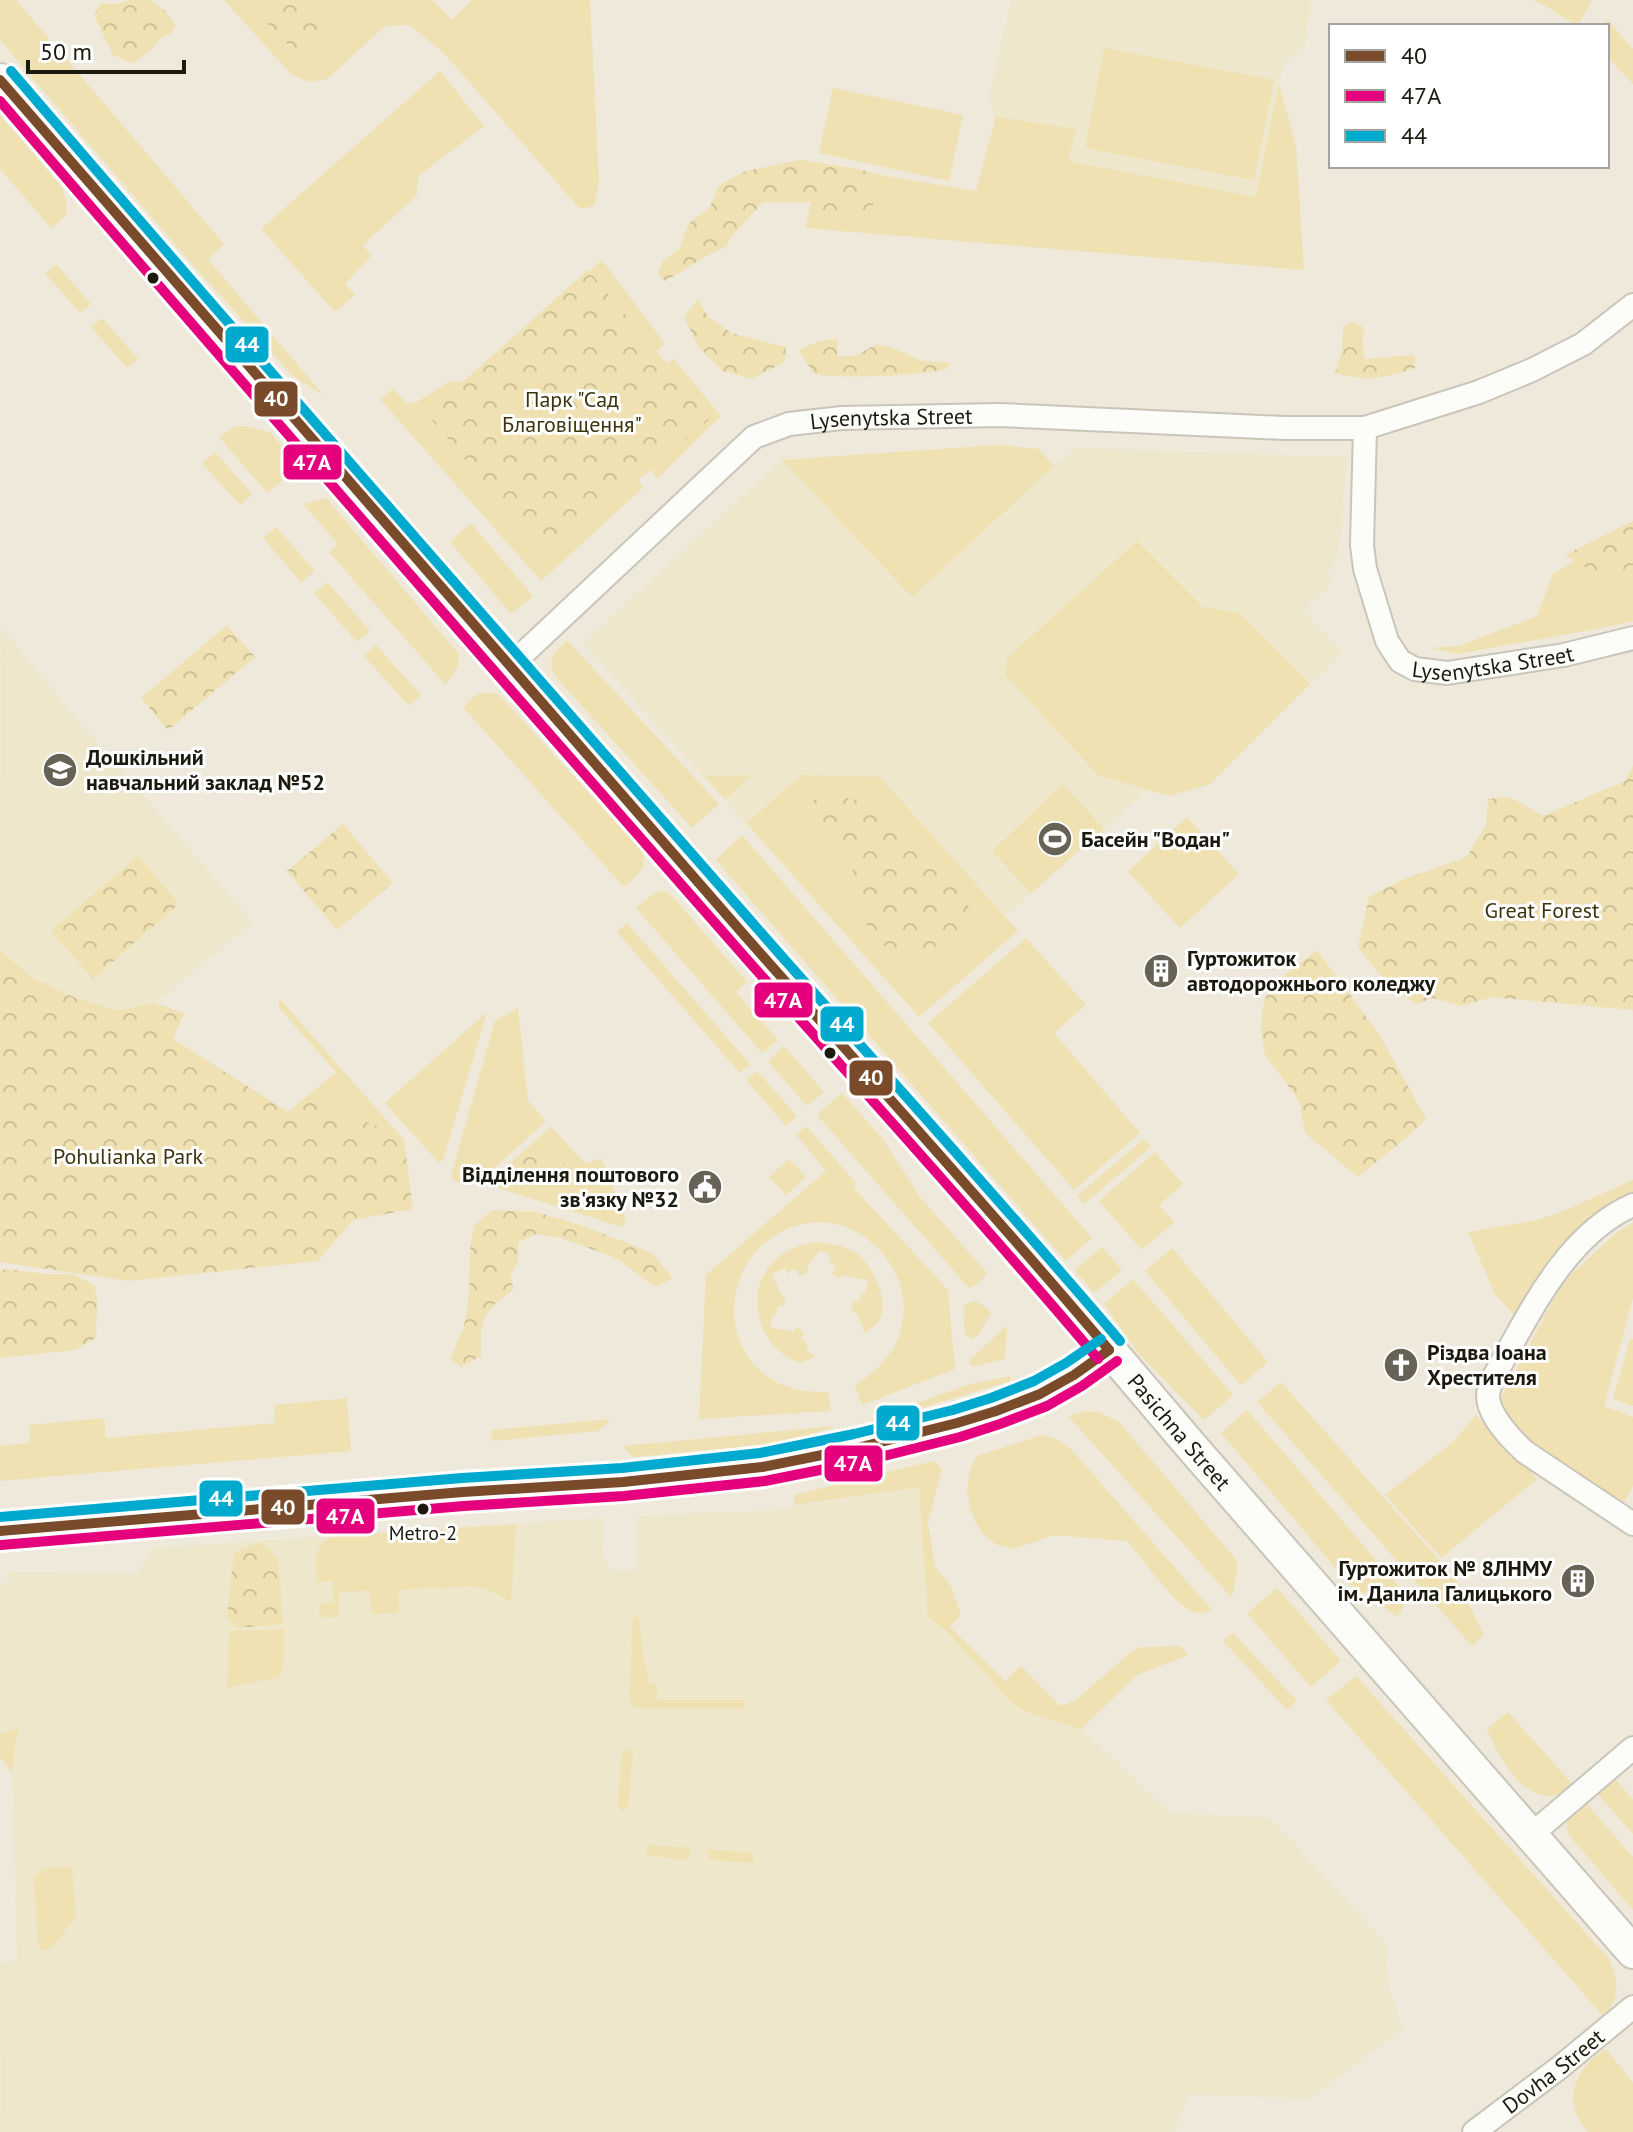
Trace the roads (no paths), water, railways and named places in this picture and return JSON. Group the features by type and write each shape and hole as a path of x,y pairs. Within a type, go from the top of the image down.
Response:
{"main road":[{"name":"Pasichna Street","path":"0,80 509,667 1051,1281 1633,1952"},
{"path":"0,1531 463,1492 623,1482 762,1467 857,1448 996,1411 1040,1394 1109,1350"}],"street":[{"name":"Lysenytska Street","path":"509,667 754,437 789,424 842,418 1001,415 1284,428 1365,428 1479,392 1532,370 1583,344 1633,305"},
{"name":"Lysenytska Street","path":"1365,428 1362,545 1365,569 1387,641 1400,661 1415,669 1447,673 1564,655 1633,638"},
{"path":"1633,1205 1594,1230 1547,1282 1491,1382 1488,1396 1491,1411 1525,1452 1633,1524"},
{"path":"1532,1834 1633,1748"},
{"name":"Dovha Street","path":"1474,2132 1633,2007"}],"place":[{"name":"Дошкільний навчальний заклад №52","path":"60,770"},
{"name":"Басейн \"Водан\"","path":"1055,839"},
{"name":"Гуртожиток автодорожнього коледжу","path":"1161,971"},
{"name":"Відділення поштового зв'язку №32","path":"705,1187"},
{"name":"Різдва Іоана Хрестителя","path":"1401,1365"},
{"name":"Metro-2","path":"423,1509"},
{"name":"Гуртожиток № 8ЛНМУ ім. Данила Галицького","path":"1578,1581"}],"park label":[{"name":"Парк \"Сад Благовіщення\"","path":"572,412"},
{"name":"Great Forest","path":"1542,910"},
{"name":"Pohulianka Park","path":"128,1156"}]}
